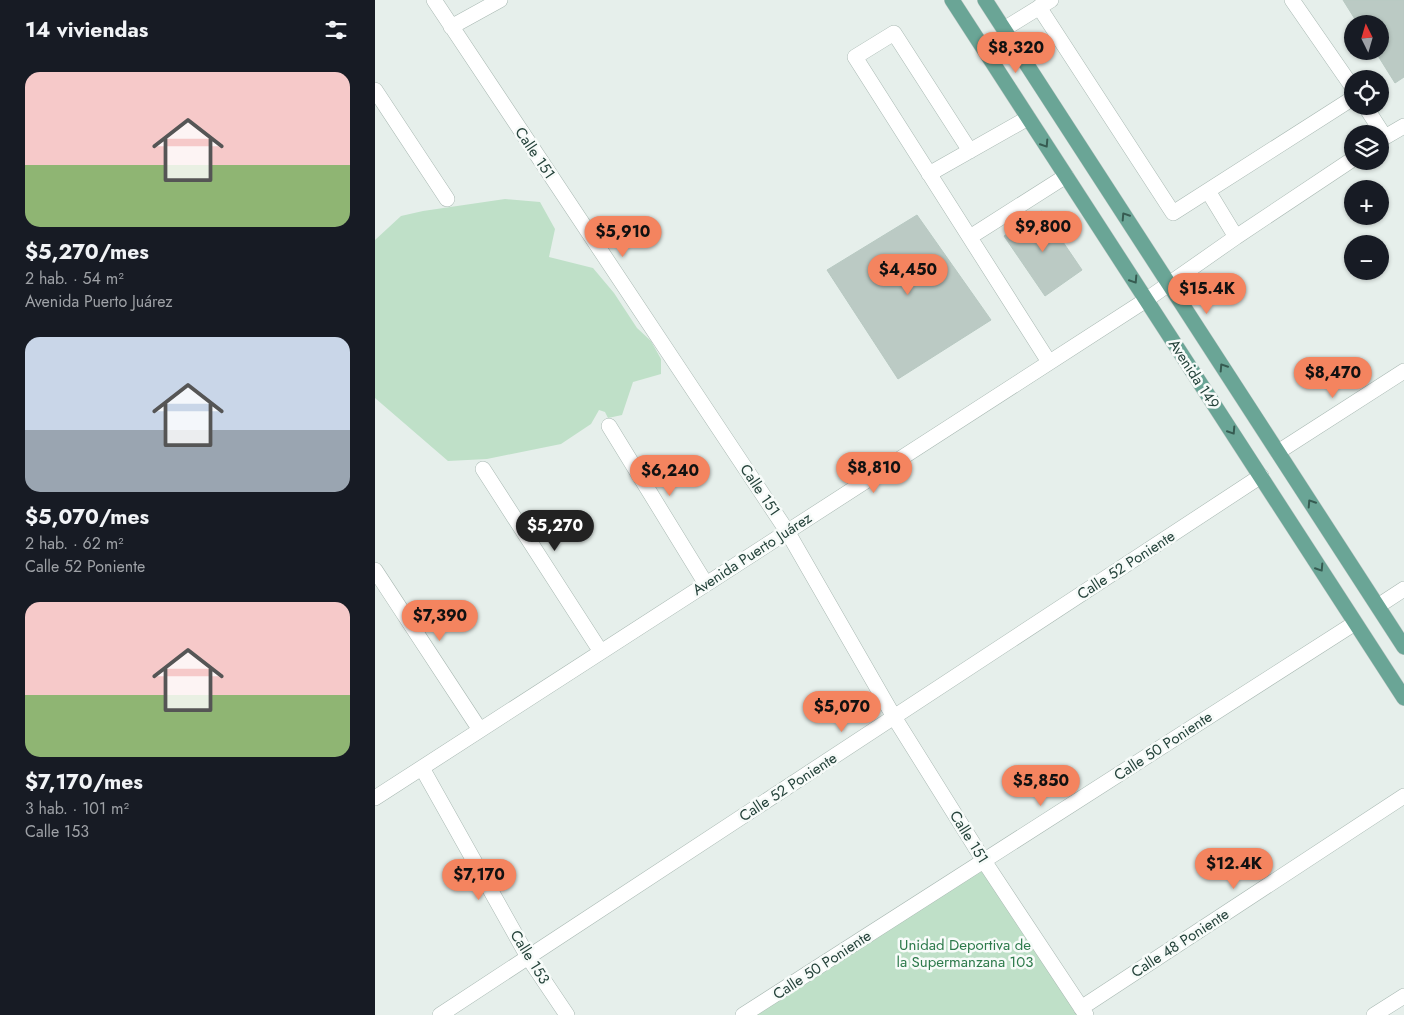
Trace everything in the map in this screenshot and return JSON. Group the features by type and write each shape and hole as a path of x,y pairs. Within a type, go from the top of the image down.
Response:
{"main road":[{"name":"Avenida 149","path":"952,0 1404,698"},
{"name":"Avenida 149","path":"985,0 1404,647"},
{"path":"1013,94 1036,79"}],"street":[{"name":"Calle 151","path":"434,0 787,531 894,717 984,861 1084,1012"},
{"path":"451,27 500,0"},
{"path":"1291,0 1344,75"},
{"path":"1004,29 1045,4 1173,213 1344,104"},
{"path":"970,151 894,33 855,57 1049,362"},
{"path":"375,90 447,199"},
{"path":"929,174 1028,118"},
{"path":"1389,135 1404,126"},
{"name":"Avenida Puerto Juárez","path":"375,798 1146,300 1344,165"},
{"path":"970,237 1066,176"},
{"path":"1208,191 1236,237"},
{"path":"1278,452 1404,371"},
{"path":"609,426 706,584"},
{"path":"483,469 601,652"},
{"name":"Calle 52 Poniente","path":"439,1015 1261,476"},
{"path":"375,570 480,730"},
{"path":"1378,606 1404,590"},
{"name":"Calle 50 Poniente","path":"743,1015 1355,623"},
{"name":"Calle 153","path":"422,768 528,957 567,1015"},
{"name":"Calle 48 Poniente","path":"1084,1012 1404,796"},
{"path":"1375,1015 1404,996"}],"green space":[{"path":"505,199 540,202 555,229 549,257 593,268 614,293 637,328 651,341 661,359 661,374 633,382 622,415 608,418 605,412 599,410 591,424 561,444 487,459 448,461 375,398 375,240 401,216"},
{"name":"Unidad Deportiva de la Supermanzana 103","path":"983,867 1079,1015 752,1015"}],"building":[{"path":"1343,0 1404,0 1404,77 1395,83 1389,70 1387,70 1381,60 1389,60 1389,15 1352,15"},
{"path":"1042,211 1082,270 1045,296 1004,236"},
{"path":"917,215 991,320 898,379 827,270"}]}
